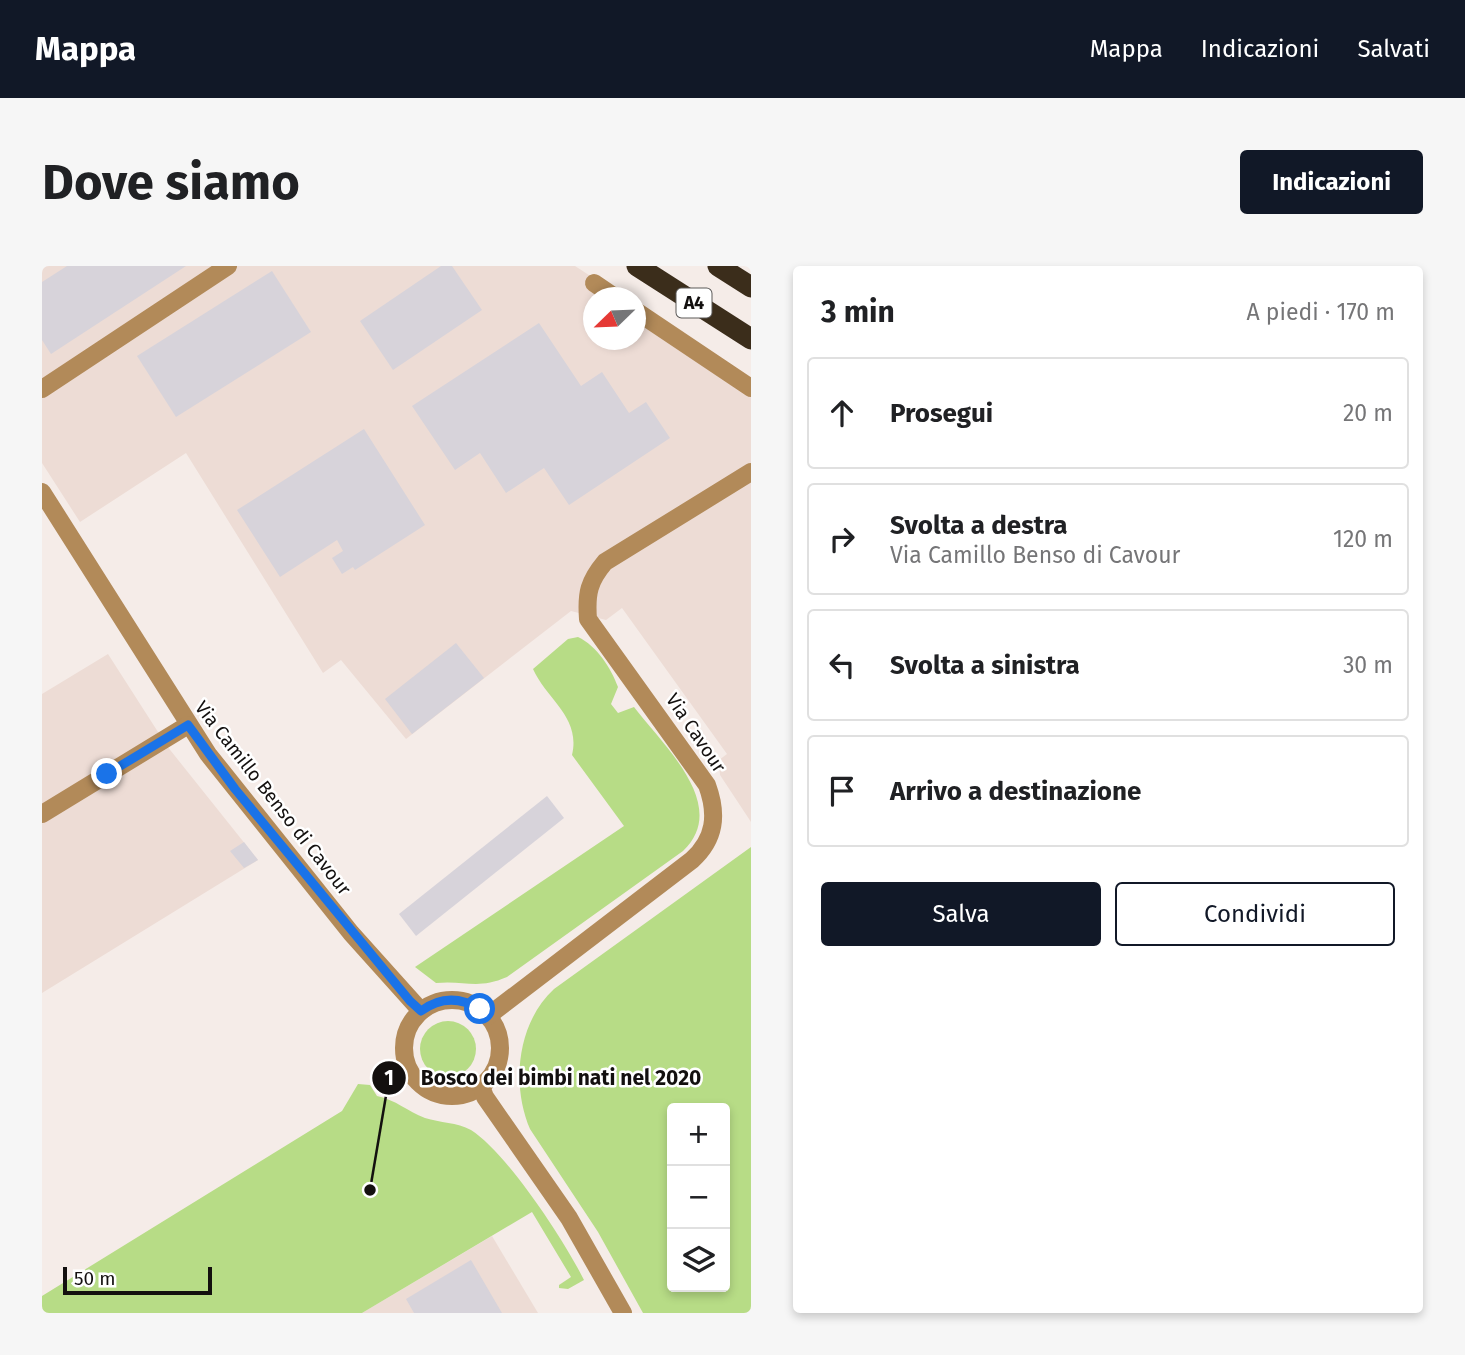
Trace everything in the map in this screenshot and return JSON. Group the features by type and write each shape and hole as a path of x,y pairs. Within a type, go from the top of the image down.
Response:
{"highway":[{"name":"A4","path":"637,266 751,340"},
{"name":"A4","path":"718,266 751,287"}],"street":[{"path":"42,389 228,266"},
{"path":"594,283 600,287"},
{"path":"646,318 751,388"},
{"name":"Via Cavour","path":"488,1016 692,860 711,835 713,805 703,777 588,619 586,595 592,578 606,562 751,472"},
{"name":"Via Camillo Benso di Cavour","path":"42,492 188,725 235,789 351,933 421,1011"},
{"path":"42,814 188,725"},
{"path":"450,999 471,1004 488,1016 498,1036 500,1047 495,1069 481,1086 461,1095 450,1096 429,1090 413,1076 404,1046 408,1026 421,1011 430,1005 450,999"},
{"path":"481,1086 485,1097 569,1218 623,1313"}],"shaded area":[{"path":"42,266 575,266 608,287 583,287 583,350 646,350 646,312 751,381 751,822 720,775 719,760 727,754 622,608 606,620 571,611 406,739 341,660 323,673 186,453 80,522 42,463"},
{"path":"108,654 167,746 258,860 42,993 42,694"},
{"path":"492,1236 538,1313 362,1313"}],"green space":[{"path":"578,637 603,658 611,672 618,687 611,704 618,713 634,707 687,776 696,795 700,815 696,833 683,851 507,977 479,984 436,983 415,967 624,826 572,755 572,730 533,669 568,639"},
{"path":"751,847 751,1313 643,1313 598,1232 530,1129 524,1112 519,1074 521,1055 532,1019 554,989"},
{"path":"442,1021 454,1021 464,1025 472,1033 476,1049 472,1065 464,1073 454,1077 442,1077 432,1073 424,1065 420,1055 420,1043 424,1033 432,1025"},
{"path":"358,1084 370,1085 377,1096 425,1118 466,1127 485,1141 533,1199 584,1280 568,1289 559,1288 559,1285 571,1277 532,1212 362,1313 42,1313 42,1296 342,1111"}],"building":[{"path":"67,266 186,266 51,354 42,340 42,282"},
{"path":"441,266 452,266 482,310 393,370 360,321"},
{"path":"272,271 311,332 176,417 137,356"},
{"path":"539,323 581,386 602,372 629,413 646,402 670,438 569,505 544,468 506,493 480,453 455,470 412,406"},
{"path":"364,429 425,525 355,570 353,567 342,574 332,558 343,551 337,540 280,577 237,510"},
{"path":"456,643 484,678 412,734 385,699"},
{"path":"547,796 564,818 416,936 399,914"},
{"path":"244,842 258,860 244,868 230,851"},
{"path":"471,1260 502,1313 414,1313 406,1299"}],"place":[{"name":"Bosco dei bimbi nati nel 2020","path":"370,1190"}],"route":[{"path":"107,774 188,725 235,789 351,933 410,1001 421,1011 430,1005 450,999 461,1000 480,1009"}]}
